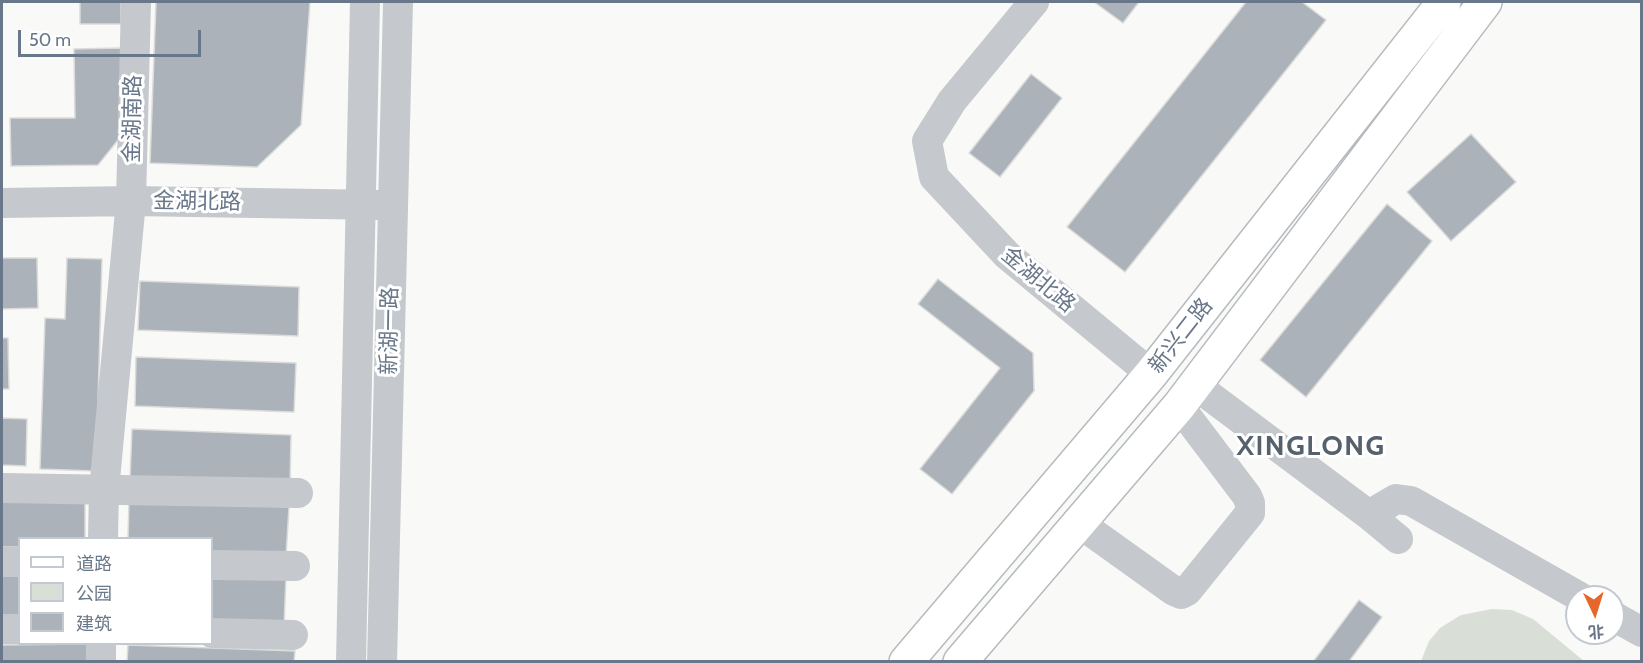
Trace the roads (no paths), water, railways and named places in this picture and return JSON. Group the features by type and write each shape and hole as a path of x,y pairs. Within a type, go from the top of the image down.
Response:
{"main road":[{"name":"新兴二路","path":"906,662 1151,374 1444,2"},
{"name":"新兴二路","path":"960,662 1187,395 1485,2"}],"street":[{"name":"金湖南路","path":"103,537 104,490 131,201 136,2"},
{"name":"新湖一路","path":"351,662 365,2"},
{"name":"新湖一路","path":"382,662 398,2"},
{"name":"金湖北路","path":"1034,2 952,101 927,141 934,177 1007,255 1151,374"},
{"name":"金湖北路","path":"2,203 131,201 393,205"},
{"path":"1187,395 1369,515 1398,539"},
{"path":"1079,523 1174,591 1180,594 1187,591 1250,513 1250,503 1187,395"},
{"path":"2,488 298,493"},
{"path":"1369,515 1395,499 1411,501 1565,588"},
{"path":"2,562 18,562"},
{"path":"213,565 295,566"},
{"path":"1625,623 1641,632"},
{"path":"2,629 18,629"},
{"path":"213,633 293,634"},
{"path":"101,645 101,662"}],"district":[{"name":"XINGLONG","path":"1311,447"}]}
